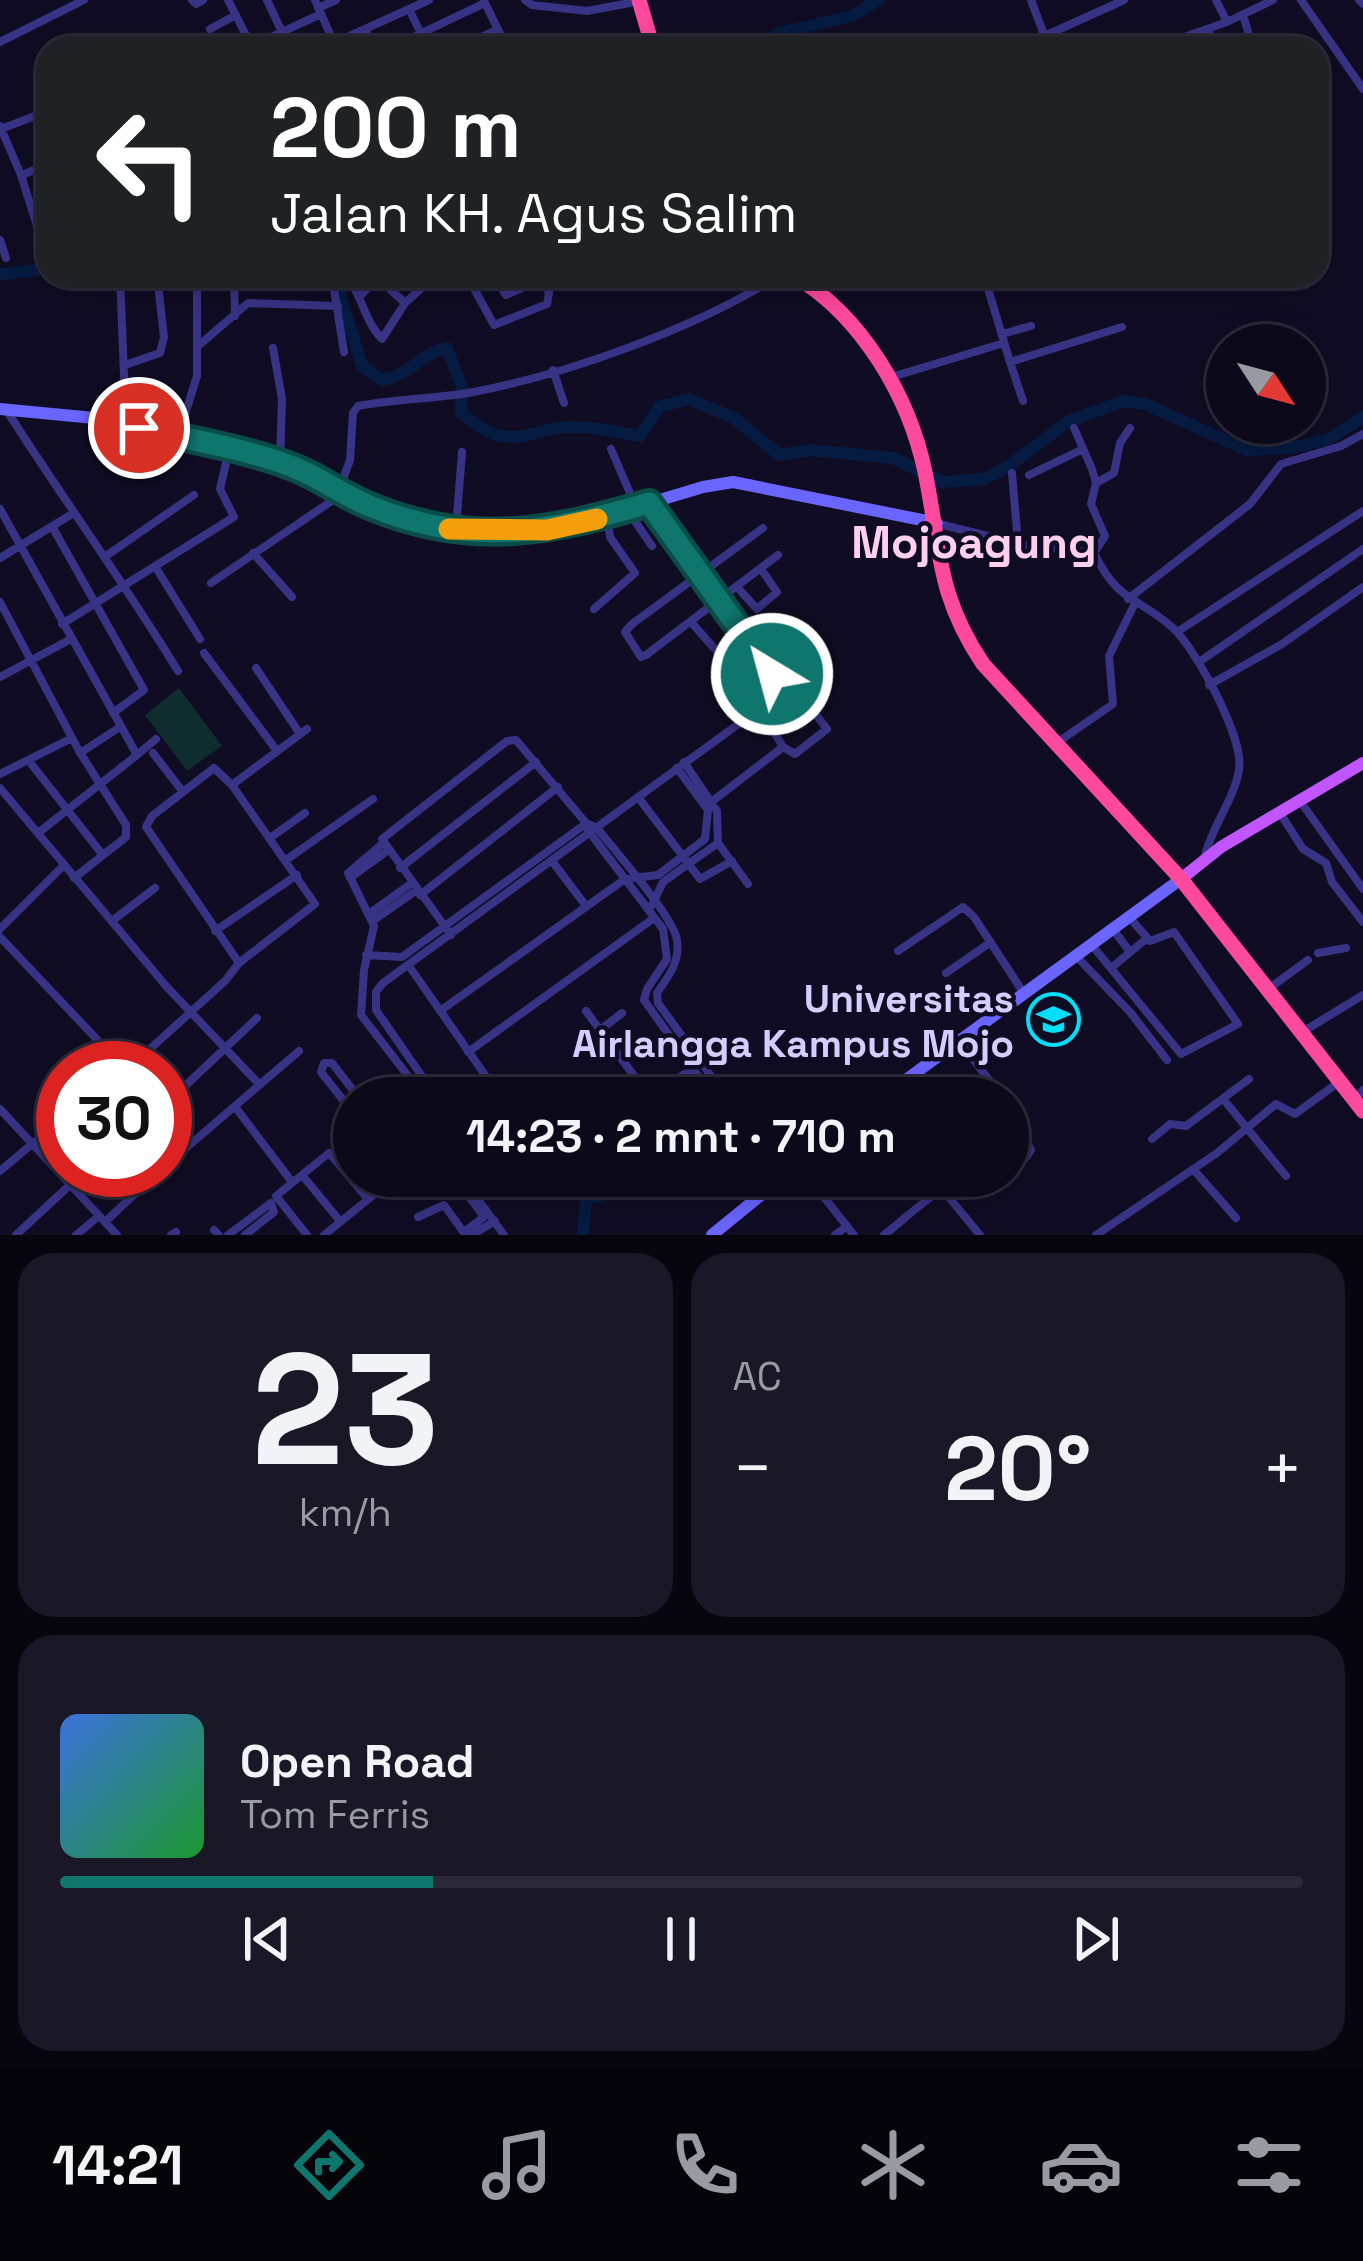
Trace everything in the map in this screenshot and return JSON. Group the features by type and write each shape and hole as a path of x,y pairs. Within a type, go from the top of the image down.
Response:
{"highway":[{"path":"642,0 652,36"},
{"path":"813,288 875,354 927,469"},
{"path":"823,288 851,311 896,376 927,469 944,590 969,643 1001,687 1185,876 1362,1098"},
{"path":"935,523 953,592 975,639 1095,780"},
{"path":"1185,876 1194,895 1309,1028 1340,1082 1362,1098"}],"main road":[{"path":"1185,876 1204,858 1363,763"}],"street":[{"path":"0,42 83,0"},
{"path":"192,0 195,4 202,0"},
{"path":"228,0 245,36"},
{"path":"273,36 336,0"},
{"path":"350,36 428,0"},
{"path":"525,0 587,11 642,0"},
{"path":"1035,1 1044,36 1124,0"},
{"path":"1216,0 1228,22"},
{"path":"1190,36 1274,0"},
{"path":"1301,0 1326,36"},
{"path":"269,1 282,32"},
{"path":"417,36 484,1 501,36"},
{"path":"318,7 331,36"},
{"path":"409,9 421,34"},
{"path":"210,28 236,15"},
{"path":"1243,15 1249,36"},
{"path":"365,29 368,36"},
{"path":"483,36 498,29"},
{"path":"1208,30 1210,36"},
{"path":"1329,40 1363,88"},
{"path":"35,116 1,128 36,216"},
{"path":"21,175 36,169"},
{"path":"0,243 6,258"},
{"path":"121,288 126,424"},
{"path":"125,365 160,353 164,337 158,288"},
{"path":"178,436 195,386 197,288"},
{"path":"234,288 236,316"},
{"path":"331,288 344,352"},
{"path":"356,288 371,326 382,339 419,288"},
{"path":"362,295 369,288"},
{"path":"390,288 405,303"},
{"path":"474,288 494,325 547,304 547,288"},
{"path":"211,583 340,493 350,460 355,408 475,392 553,370 720,308 756,288"},
{"path":"989,292 1023,401"},
{"path":"196,346 248,302"},
{"path":"235,303 338,306"},
{"path":"896,376 1031,326"},
{"path":"1010,362 1122,327"},
{"path":"273,348 284,423 280,464"},
{"path":"553,370 564,403"},
{"path":"3,410 126,424 178,436 280,464 395,516 456,530 547,530 703,487 738,483 1018,543 1094,553"},
{"path":"3,410 72,514 126,584 178,671"},
{"path":"1074,428 1096,483 1091,504 1105,538 1094,553"},
{"path":"1096,483 1114,472 1120,443 1130,428"},
{"path":"1061,740 1113,704 1109,656 1131,601 1250,504 1281,464 1330,450 1363,434"},
{"path":"611,449 652,546"},
{"path":"1029,475 1084,449"},
{"path":"62,624 234,518 220,489 230,450"},
{"path":"456,530 462,452"},
{"path":"1012,473 1018,543"},
{"path":"106,556 194,495"},
{"path":"637,507 702,574 772,671 749,689 691,622"},
{"path":"0,509 137,755"},
{"path":"1177,632 1363,511"},
{"path":"0,558 72,514"},
{"path":"594,609 635,573 610,537 607,516"},
{"path":"53,528 144,690 113,713"},
{"path":"763,528 632,624 625,634 643,656 778,556"},
{"path":"1198,662 1363,549"},
{"path":"253,553 292,597"},
{"path":"1094,553 1111,584 1177,632 1198,662 1240,758 1237,780 1216,820 1204,858"},
{"path":"156,568 200,639"},
{"path":"737,587 757,609 766,605 777,592 760,569"},
{"path":"1209,685 1282,644 1363,586"},
{"path":"2,610 80,753 126,825 126,837 74,878"},
{"path":"0,677 71,639"},
{"path":"204,653 277,751"},
{"path":"232,785 303,731 256,668"},
{"path":"422,1077 376,1010 376,992 448,931 744,720 767,722 783,748 795,754 826,732 826,725 804,699 767,722"},
{"path":"80,753 120,727"},
{"path":"0,774 72,738"},
{"path":"38,833 156,739"},
{"path":"448,931 385,848 385,835 507,741 516,740 673,927 677,946 671,974 656,998 703,1077"},
{"path":"709,804 783,748"},
{"path":"153,753 183,792"},
{"path":"29,760 103,854"},
{"path":"400,868 537,762"},
{"path":"681,765 717,811 718,843 748,884"},
{"path":"157,1041 239,963 313,908 315,901 232,785 214,768 148,820 146,827 239,963"},
{"path":"372,917 558,787"},
{"path":"0,788 190,1013 261,1082"},
{"path":"638,797 702,880 732,861"},
{"path":"286,860 373,799"},
{"path":"1300,800 1363,889"},
{"path":"686,861 705,839 709,804"},
{"path":"271,838 305,812"},
{"path":"1279,812 1303,849 1326,863 1332,881 1363,922"},
{"path":"366,955 402,957 448,931 551,860 589,827"},
{"path":"708,1077 644,1000 667,959 667,937 651,906 660,879 718,843"},
{"path":"385,848 350,878 372,917 359,1007 408,1077"},
{"path":"551,860 586,906"},
{"path":"63,866 0,933 101,1041"},
{"path":"215,931 296,874"},
{"path":"909,1077 1185,876"},
{"path":"440,1010 629,877 660,879"},
{"path":"112,921 154,888"},
{"path":"898,951 960,908 974,917 1023,992"},
{"path":"1090,943 1181,1054 1239,1023 1174,932 1153,941 1146,939 1128,915"},
{"path":"468,1052 654,918"},
{"path":"1112,927 1130,952"},
{"path":"1111,968 1146,939"},
{"path":"946,973 991,942"},
{"path":"1318,953 1346,949"},
{"path":"1074,954 1130,1012 1167,1060"},
{"path":"1270,987 1308,960"},
{"path":"409,966 485,1075"},
{"path":"1309,1028 1363,995"},
{"path":"586,1011 642,1089 652,1095 697,1065"},
{"path":"600,1030 622,1013"},
{"path":"192,1081 256,1018"},
{"path":"377,1038 388,1029"},
{"path":"958,1040 987,1077"},
{"path":"192,1144 299,1051"},
{"path":"333,1087 321,1072 324,1063 332,1063 342,1077"},
{"path":"1152,1139 1170,1124 1184,1127 1249,1079"},
{"path":"1096,1235 1276,1103 1295,1114 1340,1082"},
{"path":"1223,1100 1286,1176"},
{"path":"236,1108 292,1182"},
{"path":"0,1109 36,1147"},
{"path":"0,1171 36,1138"},
{"path":"307,1235 276,1198 331,1153 368,1198 324,1235"},
{"path":"1192,1169 1236,1218"},
{"path":"302,1175 340,1221"},
{"path":"16,1235 56,1197"},
{"path":"81,1197 107,1227"},
{"path":"76,1235 107,1227 135,1197"},
{"path":"472,1197 504,1235"},
{"path":"712,1235 755,1197"},
{"path":"824,1197 854,1235"},
{"path":"884,1235 932,1197"},
{"path":"949,1197 980,1235"},
{"path":"220,1233 271,1203 274,1212 245,1235"},
{"path":"418,1217 444,1204 467,1234 489,1221"},
{"path":"836,1235 847,1226"}],"green space":[{"path":"179,688 222,746 187,771 145,715"}],"waterway":[{"path":"774,36 852,16 878,0"},
{"path":"0,274 36,270"},
{"path":"338,288 362,366 382,380 447,348 462,388 461,413 480,427 509,437 562,427 640,436 659,407 689,399 734,418 779,455 810,450 893,458 942,482 985,479 1069,421 1124,401 1145,404 1247,450 1292,448 1329,439 1363,417"},
{"path":"583,1235 586,1200 596,1197"}],"slow traffic":[{"path":"449,529 547,530 597,519"}],"place":[{"name":"Universitas Airlangga Kampus Mojo","path":"1053,1020"}],"district":[{"name":"Mojoagung","path":"974,542"}],"route":[{"path":"139,428 295,468 368,506 456,530 547,530 649,503 772,674"}]}
